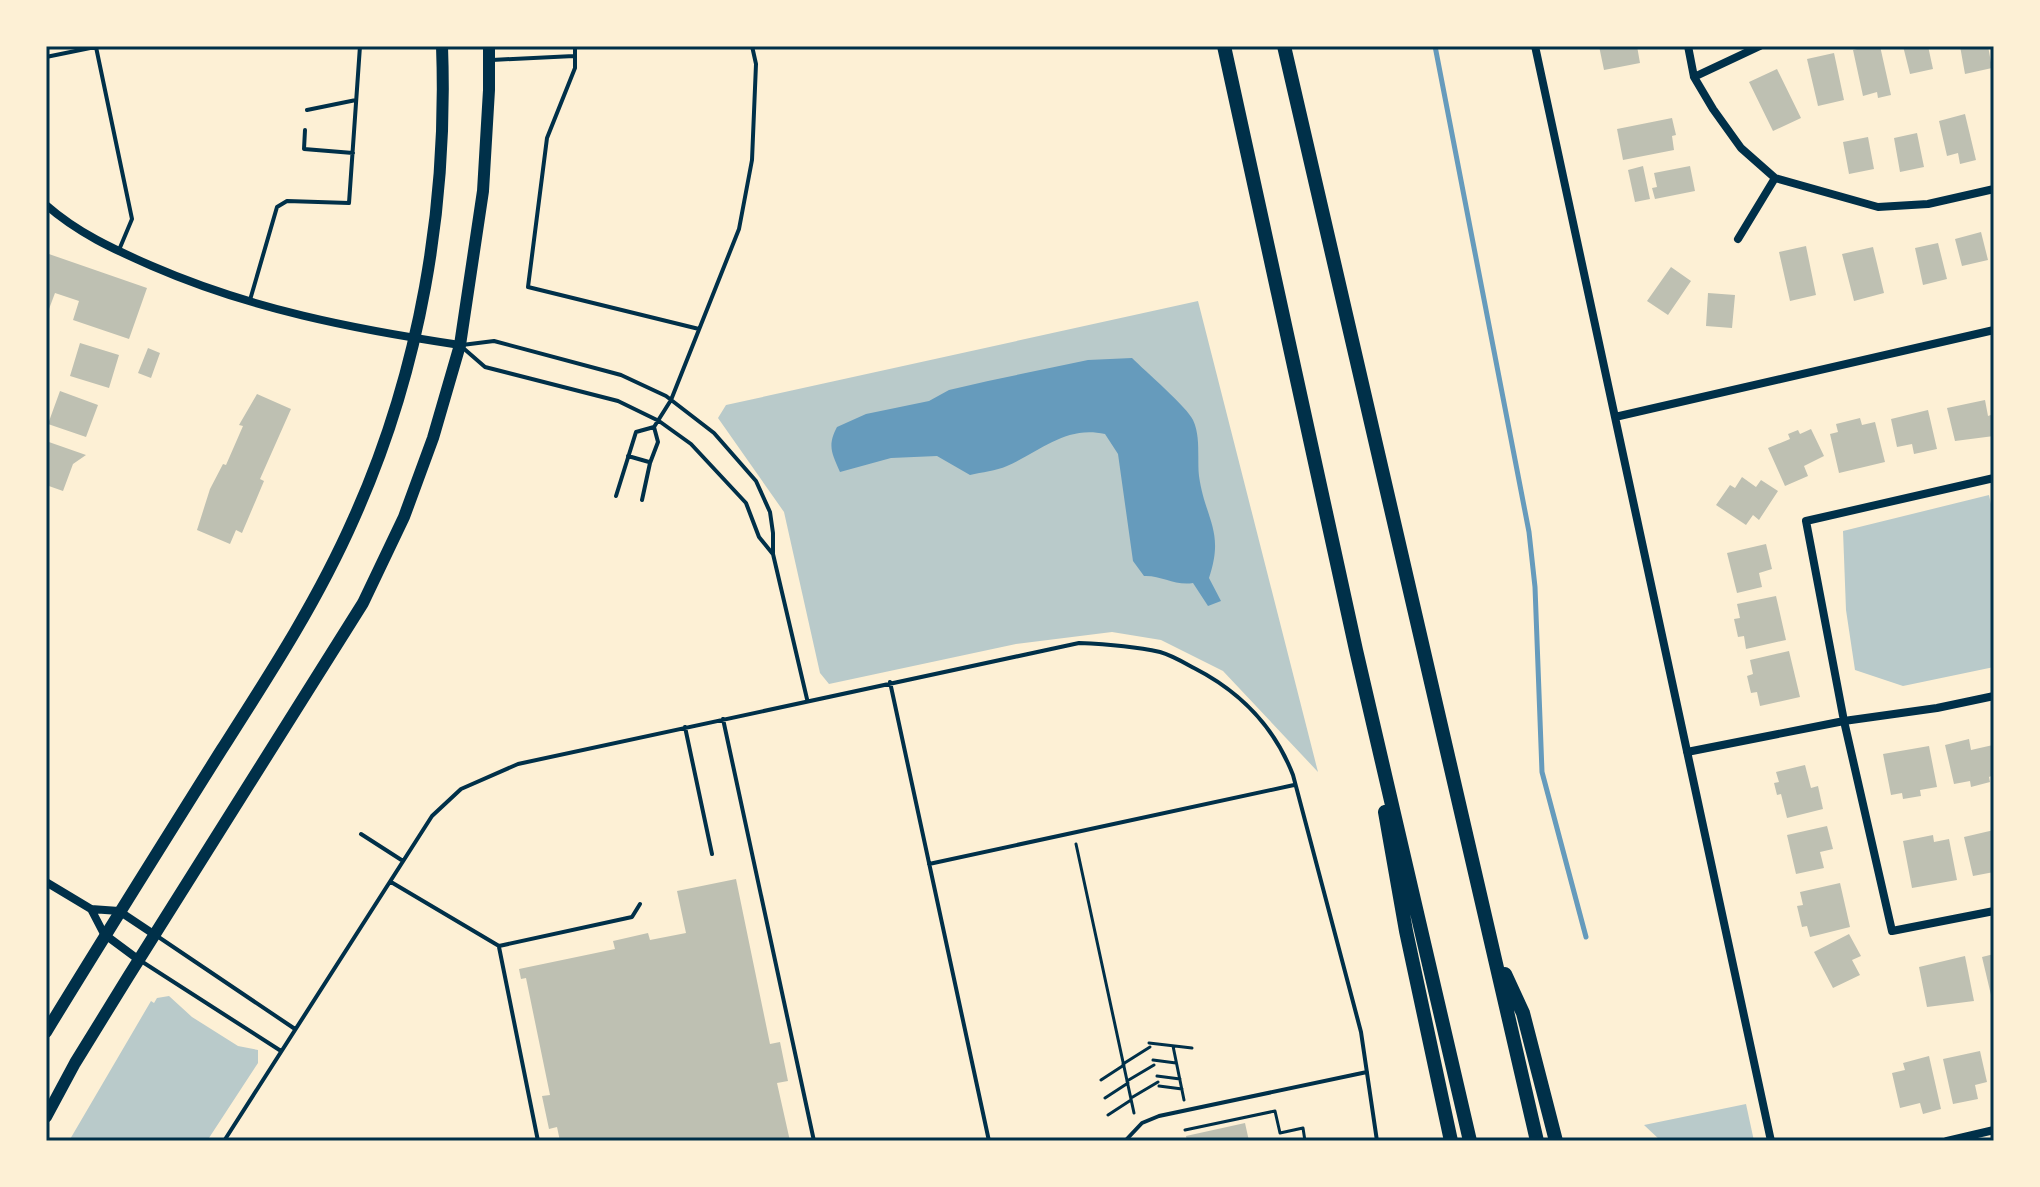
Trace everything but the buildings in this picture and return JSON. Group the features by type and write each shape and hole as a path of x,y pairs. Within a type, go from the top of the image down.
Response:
{"highway":[{"path":"1224,46 1356,650 1470,1141"},
{"path":"1284,46 1537,1141"},
{"path":"1356,650 1406,931 1451,1141"},
{"path":"1493,950 1523,1013 1556,1141"}],"main road":[{"path":"46,1032 104,934 269,676 327,577 355,516 402,389 415,338 441,179 444,102 442,46"},
{"path":"46,1117 75,1063 363,603 404,517 433,438 460,345 483,191 489,46"}],"street":[{"path":"1535,46 1771,1141"},
{"path":"1688,46 1694,77 1741,148 1775,178 1878,207 1928,204 1994,189"},
{"path":"1694,77 1760,46"},
{"path":"1738,239 1775,178"},
{"path":"46,205 66,223 186,281 338,325 460,345"},
{"path":"1615,417 1994,330"},
{"path":"1994,478 1806,521 1844,721 1892,931 1994,911"},
{"path":"1687,752 1994,696"},
{"path":"46,882 91,909 119,911 155,935"},
{"path":"91,909 104,934 139,960"},
{"path":"1947,1141 1994,1130"}],"lane":[{"path":"46,57 98,46 132,219 119,251"},
{"path":"250,302 277,207 287,201 349,203 360,46"},
{"path":"575,46 575,68 547,138 528,287 699,329"},
{"path":"616,496 636,432 654,427 671,400 739,229 752,160 756,64 752,46"},
{"path":"490,60 574,56"},
{"path":"307,110 356,100"},
{"path":"305,130 304,149 353,153"},
{"path":"460,345 494,341 621,375 643,383 671,400 714,433 756,481 770,512 773,554 808,700"},
{"path":"460,345 485,367 618,401 659,421 691,444 746,503 759,537 773,554"},
{"path":"642,500 658,442 654,427"},
{"path":"628,456 650,463"},
{"path":"224,1141 432,816 461,789 518,764 1079,643 1162,653 1222,684 1257,713 1284,752 1361,1032 1377,1141"},
{"path":"890,682 989,1141"},
{"path":"723,719 814,1141"},
{"path":"685,727 712,854"},
{"path":"929,864 1295,785"},
{"path":"361,834 403,861"},
{"path":"390,881 499,946 632,917 640,904"},
{"path":"155,935 295,1029"},
{"path":"499,946 538,1141"},
{"path":"139,960 281,1051"},
{"path":"1125,1141 1142,1123 1159,1116 1367,1072"}],"path":[{"path":"1076,844 1134,1113"},
{"path":"1101,1080 1150,1045 1192,1048"},
{"path":"1173,1046 1184,1100"},
{"path":"1105,1098 1154,1062 1176,1063"},
{"path":"1157,1076 1180,1079"},
{"path":"1108,1115 1158,1084 1182,1089"},
{"path":"1185,1130 1275,1111 1280,1133 1303,1128 1305,1141"},
{"path":"1189,1123 1190,1129"}],"shaded area":[{"path":"1198,301 1318,772 1223,671 1161,640 1112,632 1016,644 829,684 820,673 784,512 718,418 726,405"},
{"path":"1989,495 1994,518 1994,667 1903,686 1855,670 1846,610 1843,531"},
{"path":"169,996 192,1017 238,1046 258,1050 258,1063 207,1141 69,1141 151,1001 154,1003 157,998"},
{"path":"1746,1104 1754,1141 1661,1141 1644,1125"}],"water":[{"path":"1132,358 1193,420 1198,440 1199,476 1214,536 1215,548 1209,578 1221,601 1208,606 1193,583 1144,576 1133,561 1118,454 1105,434 1091,432 1066,436 1007,466 970,475 937,456 891,458 840,472 833,454 831,445 837,427 866,414 929,401 949,390 988,381 1088,360"}],"waterway":[{"path":"1435,46 1529,532 1535,587 1542,772 1586,937"}]}
